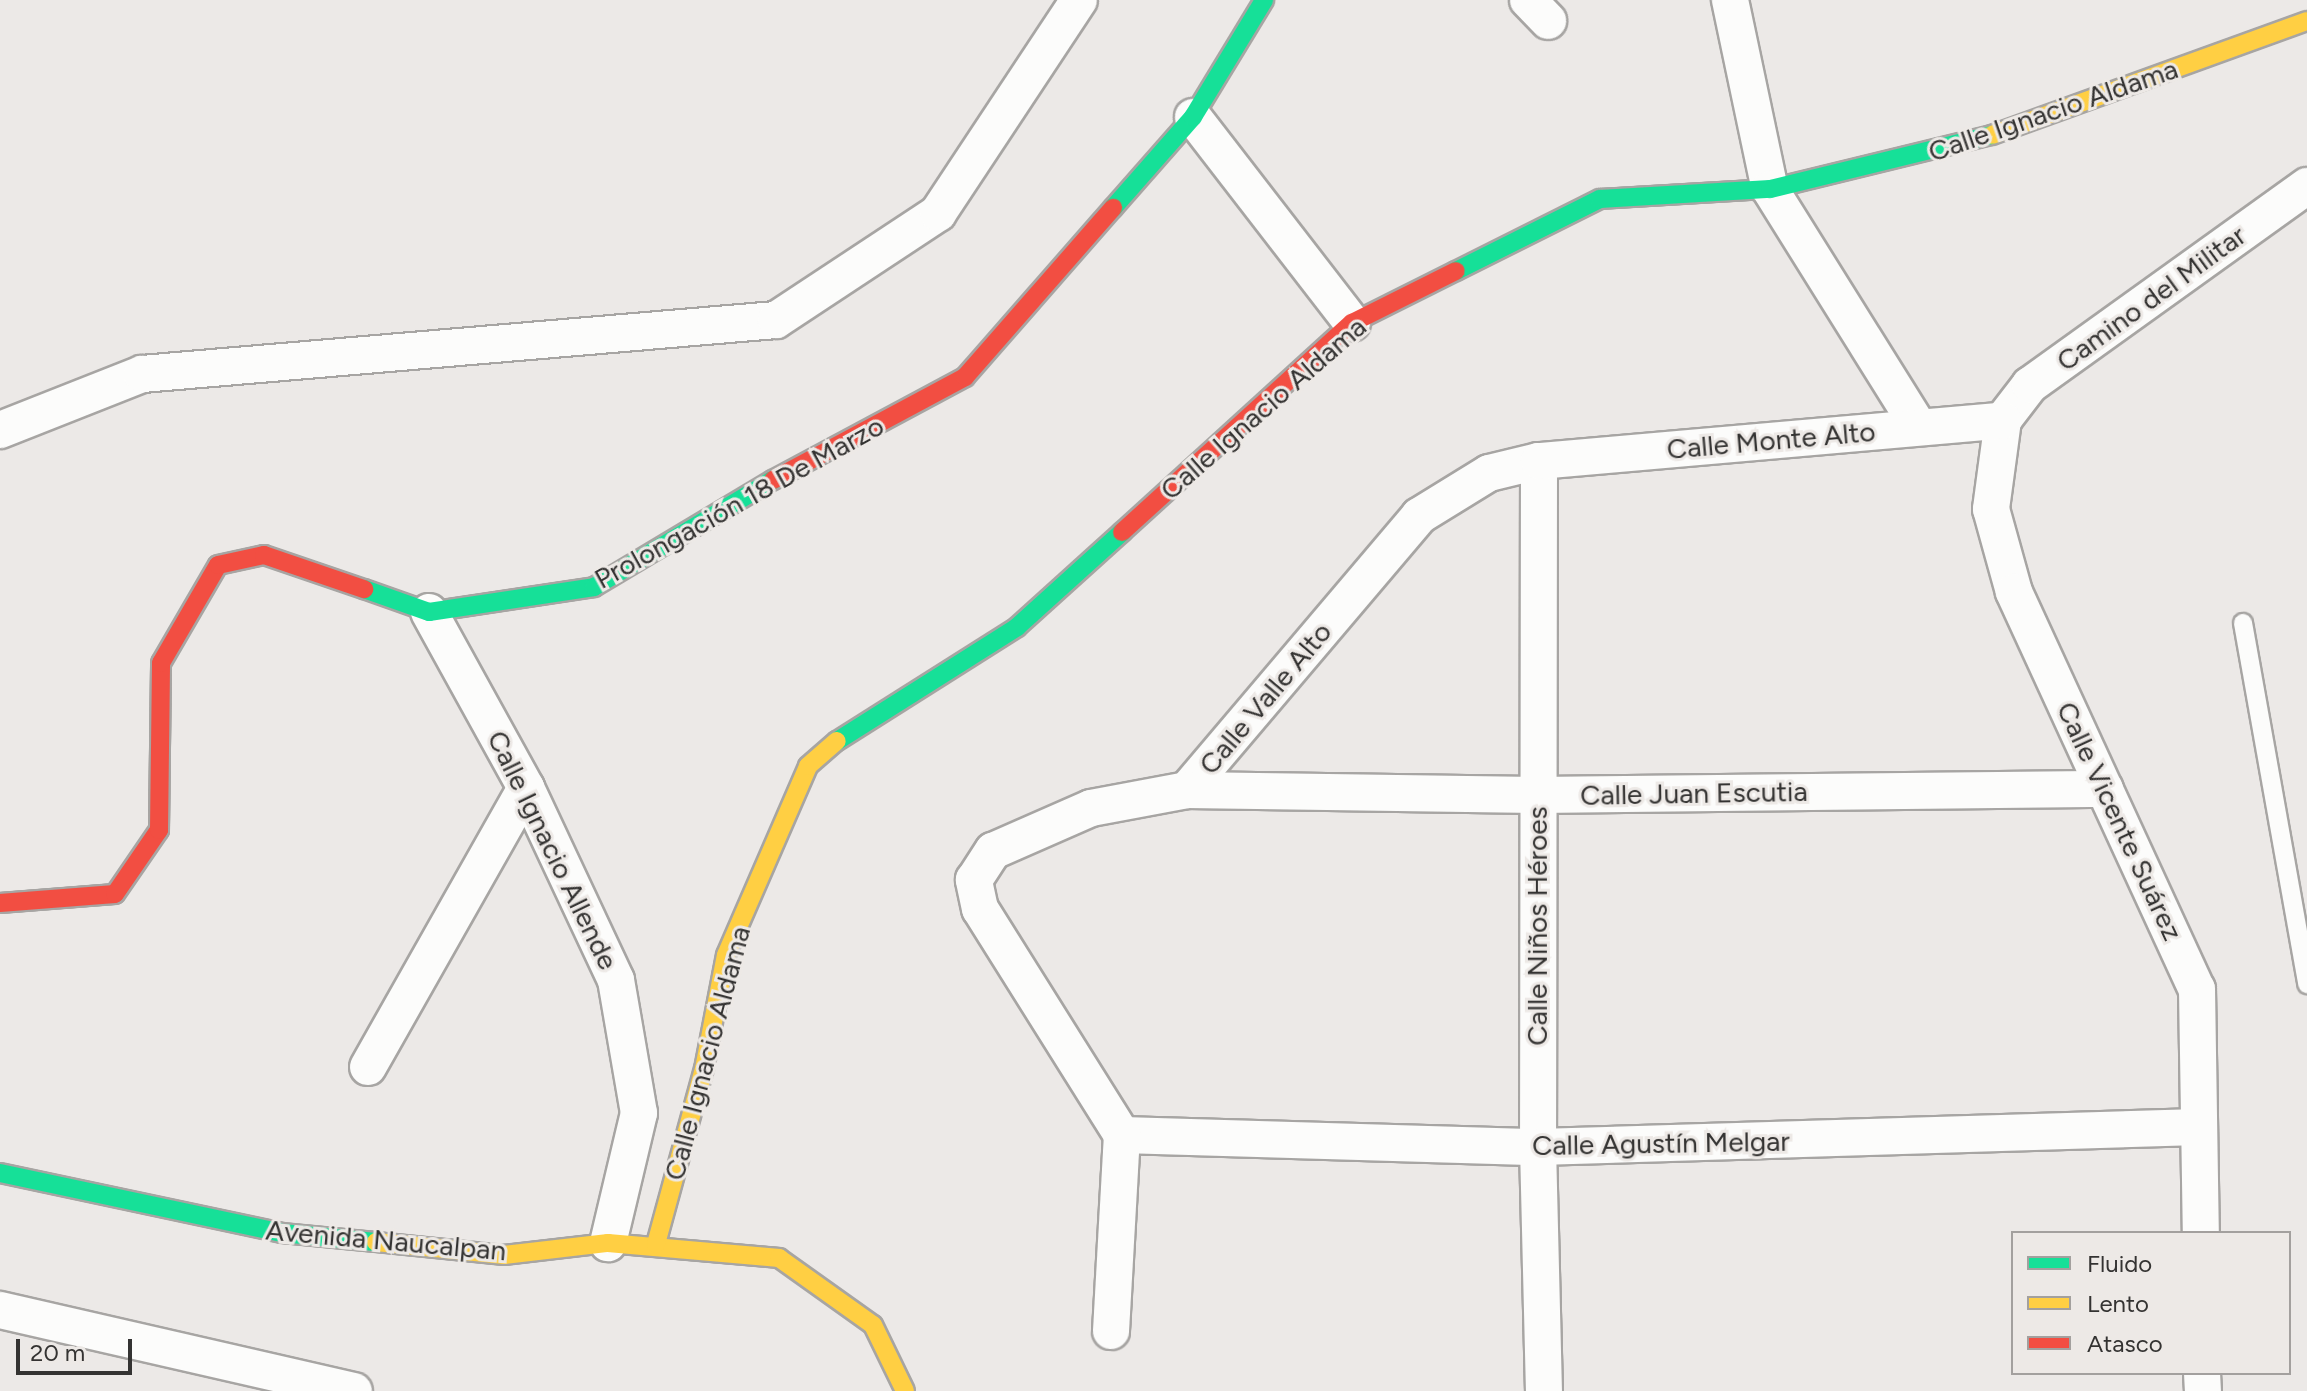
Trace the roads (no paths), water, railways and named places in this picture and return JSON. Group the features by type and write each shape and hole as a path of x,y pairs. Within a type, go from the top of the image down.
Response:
{"street":[{"path":"0,430 142,374 776,320 938,213 1079,0"},
{"name":"Prolongación 18 De Marzo","path":"0,903 115,894 159,830 161,663 218,565 264,555 429,612 594,587 723,507 965,377 1193,117 1264,0"},
{"path":"1730,0 1770,189 1918,426"},
{"name":"Calle Ignacio Aldama","path":"656,1244 704,1069 726,955 808,766 849,730 1017,627 1352,323 1600,199 1770,189 1959,147 2307,21"},
{"path":"1193,117 1352,323"},
{"name":"Camino del Militar","path":"2003,420 2030,385 2307,186"},
{"name":"Calle Monte Alto","path":"1539,461 2003,420"},
{"name":"Calle Vicente Suárez","path":"2003,420 1991,509 2014,592 2197,989 2201,1231"},
{"name":"Calle Valle Alto","path":"1122,1135 980,909 974,880 993,851 1091,808 1187,790 1419,516 1489,473 1539,461"},
{"name":"Calle Niños Héroes","path":"1539,461 1538,1147 1544,1391"},
{"name":"Calle Ignacio Allende","path":"429,612 526,788 616,980 639,1113 608,1243"},
{"path":"368,1067 526,788"},
{"name":"Calle Juan Escutia","path":"1187,790 1537,795 2105,789"},
{"name":"Calle Agustín Melgar","path":"1122,1135 1538,1147 2199,1127"},
{"path":"1111,1331 1122,1135"},
{"name":"Avenida Naucalpan","path":"0,1173 282,1233 504,1255 608,1243 656,1244 779,1258 873,1325 905,1391"},
{"path":"0,1310 271,1383 354,1391"}],"lane":[{"path":"2243,623 2307,984"}]}
